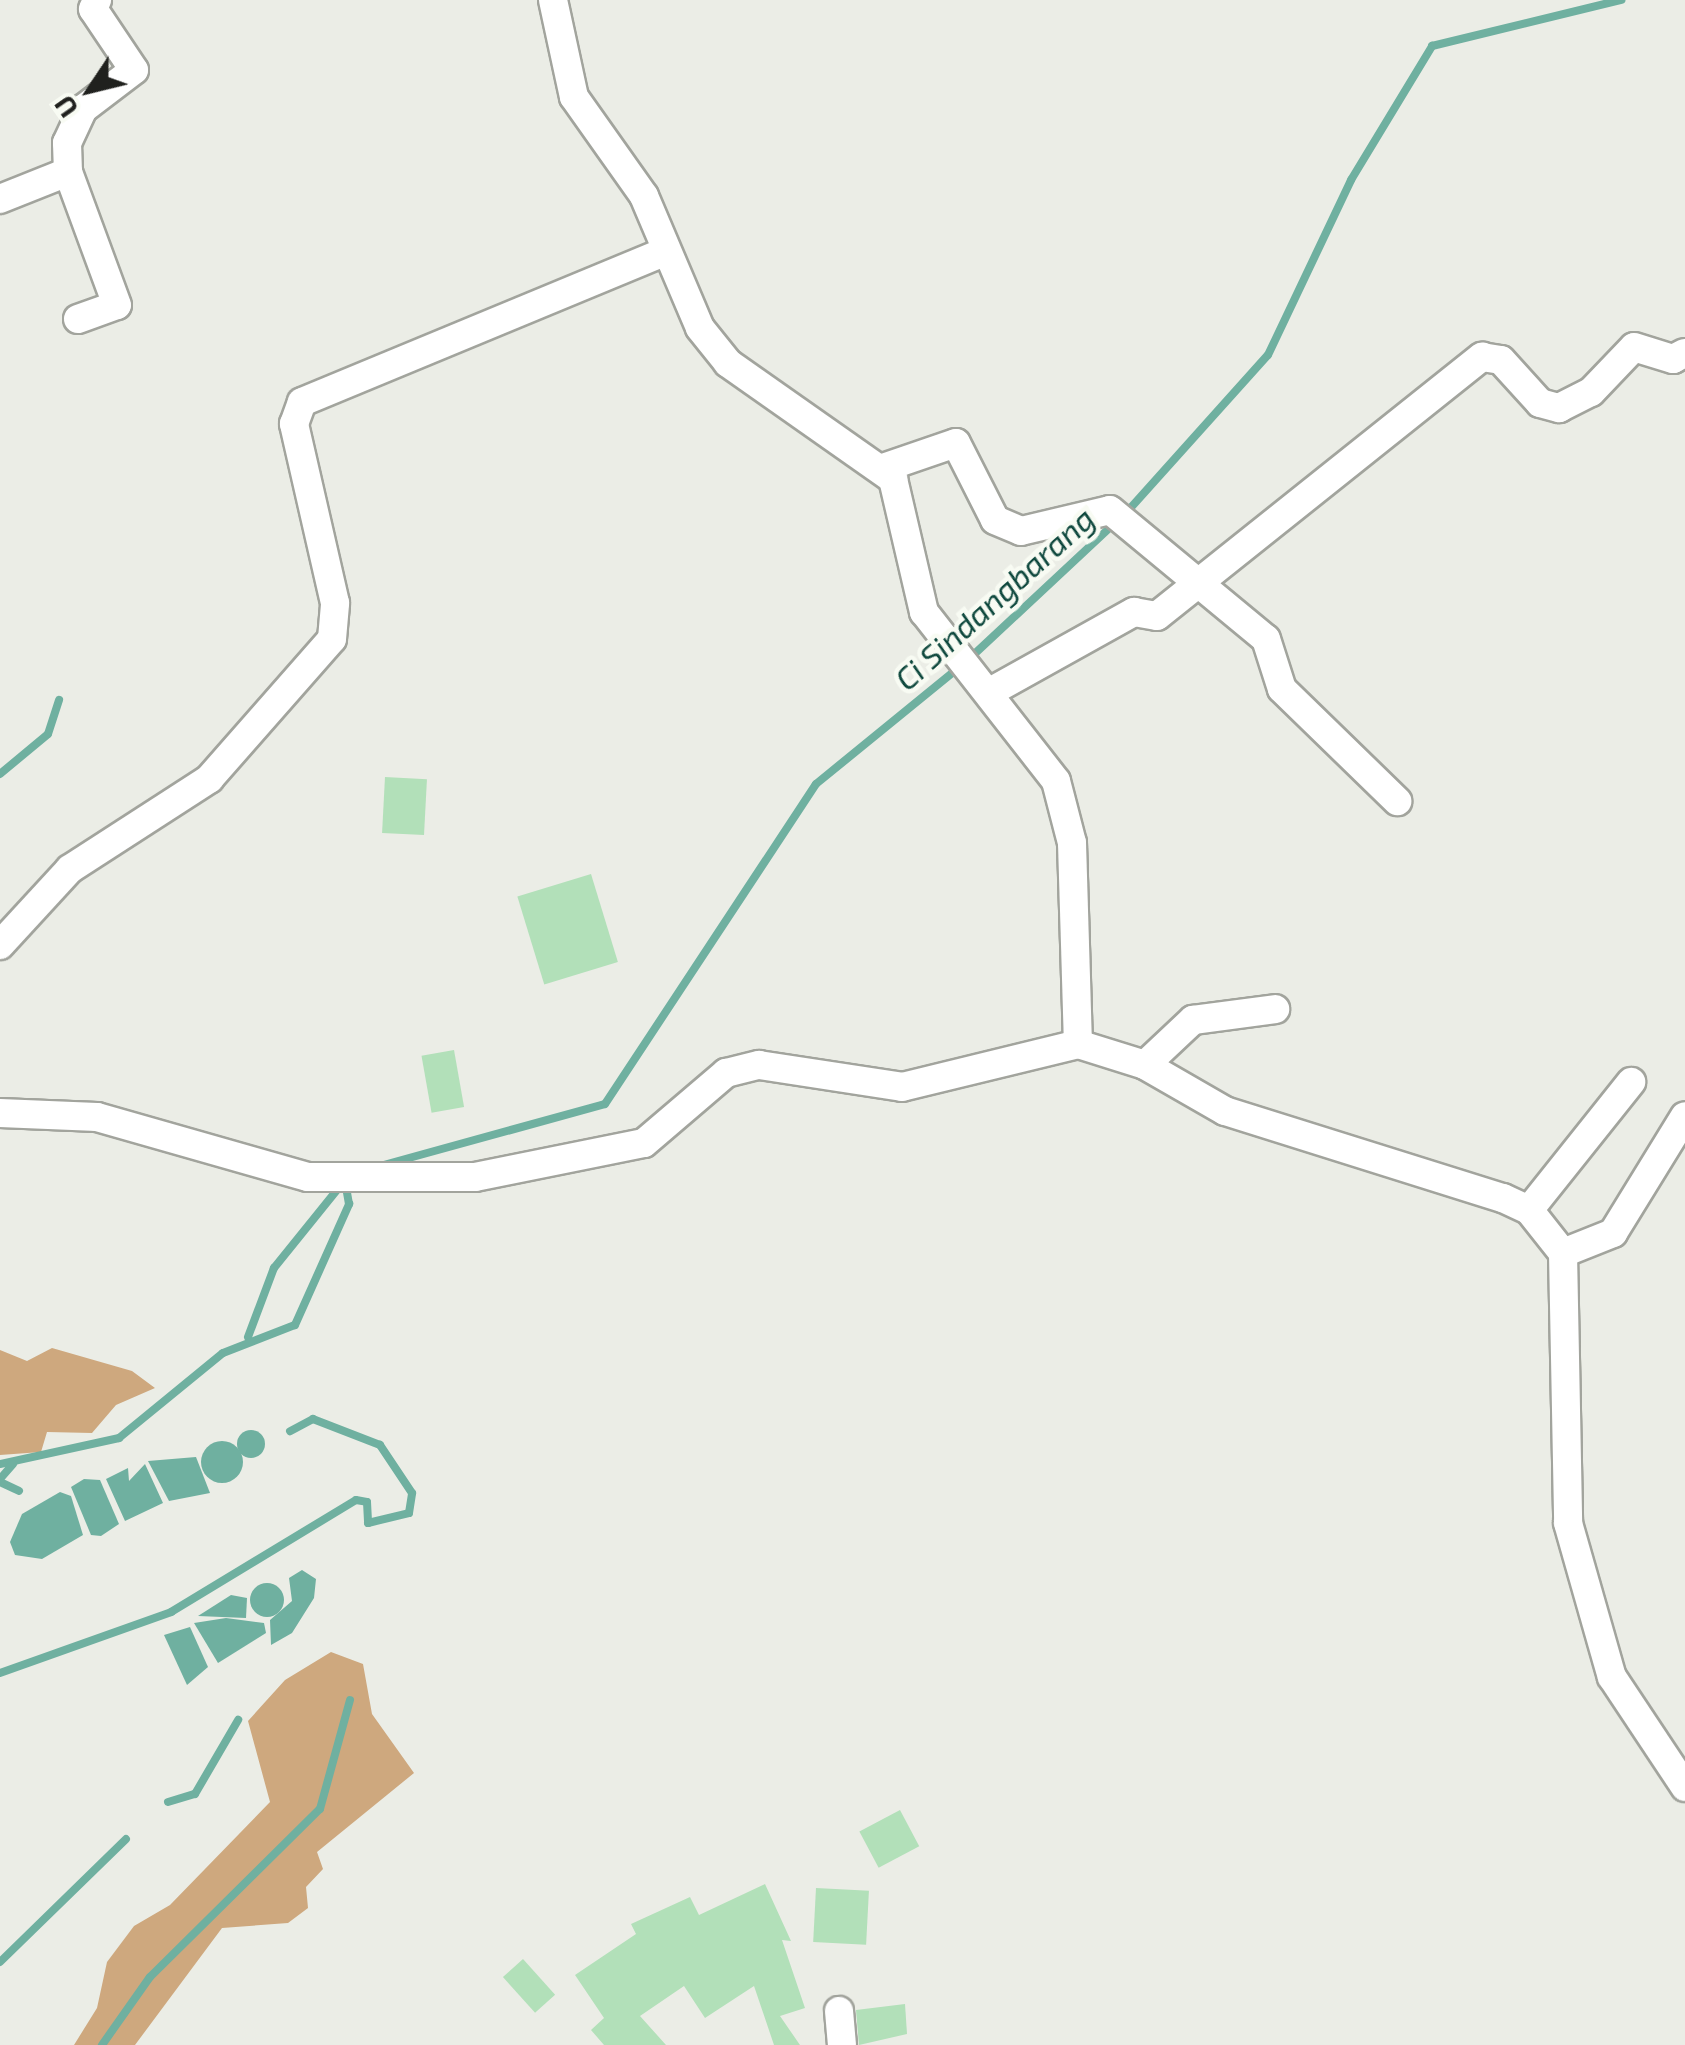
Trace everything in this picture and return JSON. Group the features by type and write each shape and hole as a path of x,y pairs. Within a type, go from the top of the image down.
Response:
{"street":[{"path":"78,320 117,305 68,172 73,122 134,70 92,9 97,0"},
{"path":"553,0 574,97 644,196 664,252 728,364 883,468 900,496 912,587 947,653 980,686 1056,782 1070,822 1078,1044"},
{"path":"0,199 68,172"},
{"path":"0,945 70,868 209,780 332,638 335,603 294,424 302,402 664,252"},
{"path":"980,686 1134,612 1158,616 1482,357 1500,360 1540,403 1559,408 1591,392 1634,347 1673,359 1685,353"},
{"path":"883,468 956,443 995,520 1021,531 1110,510 1266,639 1282,689 1398,801"},
{"path":"1145,1064 1193,1020 1275,1009"},
{"path":"0,1113 156,1129 308,1176 382,1182 534,1168 644,1143 726,1073 760,1065 902,1087 1078,1044 1145,1064 1224,1111 1529,1210 1563,1253 1568,1522 1612,1678 1685,1787"},
{"path":"1529,1210 1631,1082"},
{"path":"1563,1253 1613,1233 1685,1116"},
{"path":"1651,1173 1685,1161"},
{"path":"839,2012 842,2045"}],"shaded area":[{"path":"52,1348 132,1371 155,1388 116,1405 92,1433 47,1432 41,1452 0,1455 0,1350 27,1361"},
{"path":"251,1430 261,1434 265,1444 261,1454 251,1458 241,1454 237,1444 241,1434"},
{"path":"222,1441 237,1447 243,1462 237,1477 222,1483 207,1477 201,1462 207,1447"},
{"path":"196,1457 210,1493 169,1501 148,1461"},
{"path":"145,1464 163,1503 125,1521 106,1479 128,1468 129,1481"},
{"path":"84,1479 100,1480 119,1524 101,1536 91,1535 71,1487"},
{"path":"60,1492 71,1496 83,1535 42,1559 15,1555 10,1542 22,1514"},
{"path":"302,1570 316,1579 314,1598 292,1633 271,1645 270,1620 292,1601 289,1578"},
{"path":"267,1583 279,1588 284,1600 279,1612 267,1617 255,1612 250,1600 255,1588"},
{"path":"231,1595 247,1598 246,1618 198,1616"},
{"path":"226,1618 264,1623 266,1633 218,1663 194,1623"},
{"path":"190,1627 208,1667 187,1685 164,1635"},
{"path":"331,1652 363,1664 372,1714 414,1773 317,1852 323,1869 306,1887 308,1908 288,1923 222,1928 135,2045 74,2045 97,2008 107,1962 134,1926 170,1905 270,1802 248,1721 285,1680"}],"building":[{"path":"385,777 427,779 424,835 382,833"},
{"path":"591,874 618,962 544,984 517,897"},
{"path":"454,1050 464,1107 432,1113 422,1056"},
{"path":"900,1810 919,1846 879,1868 859,1832"},
{"path":"765,1884 791,1941 782,1940 805,2008 780,2016 800,2045 774,2045 754,1986 705,2018 684,1986 640,2016 666,2045 604,2045 591,2030 604,2018 575,1975 636,1934 631,1924 690,1897 699,1915"},
{"path":"816,1888 869,1891 866,1945 813,1942"},
{"path":"523,1959 555,1995 535,2013 503,1977"},
{"path":"905,2004 907,2034 859,2045 856,2010"}],"waterway":[{"name":"Ci Sindangbarang","path":"1126,513 1268,355 1351,180 1432,46 1621,0"},
{"name":"Ci Sindangbarang","path":"969,659 1116,522"},
{"name":"Ci Sindangbarang","path":"380,1166 605,1104 816,784 958,668"},
{"path":"0,774 48,734 59,700"},
{"path":"0,1464 119,1438 223,1353 295,1325 349,1204 345,1182"},
{"path":"248,1337 274,1268 341,1185"},
{"path":"0,1673 171,1612 356,1500 367,1502 368,1523 409,1513 412,1493 380,1445 313,1419 290,1431"},
{"path":"0,1479 13,1464"},
{"path":"0,1482 19,1491"},
{"path":"102,2045 150,1977 320,1809 350,1700"},
{"path":"168,1802 195,1794 238,1720"},
{"path":"0,1962 126,1839"}]}
